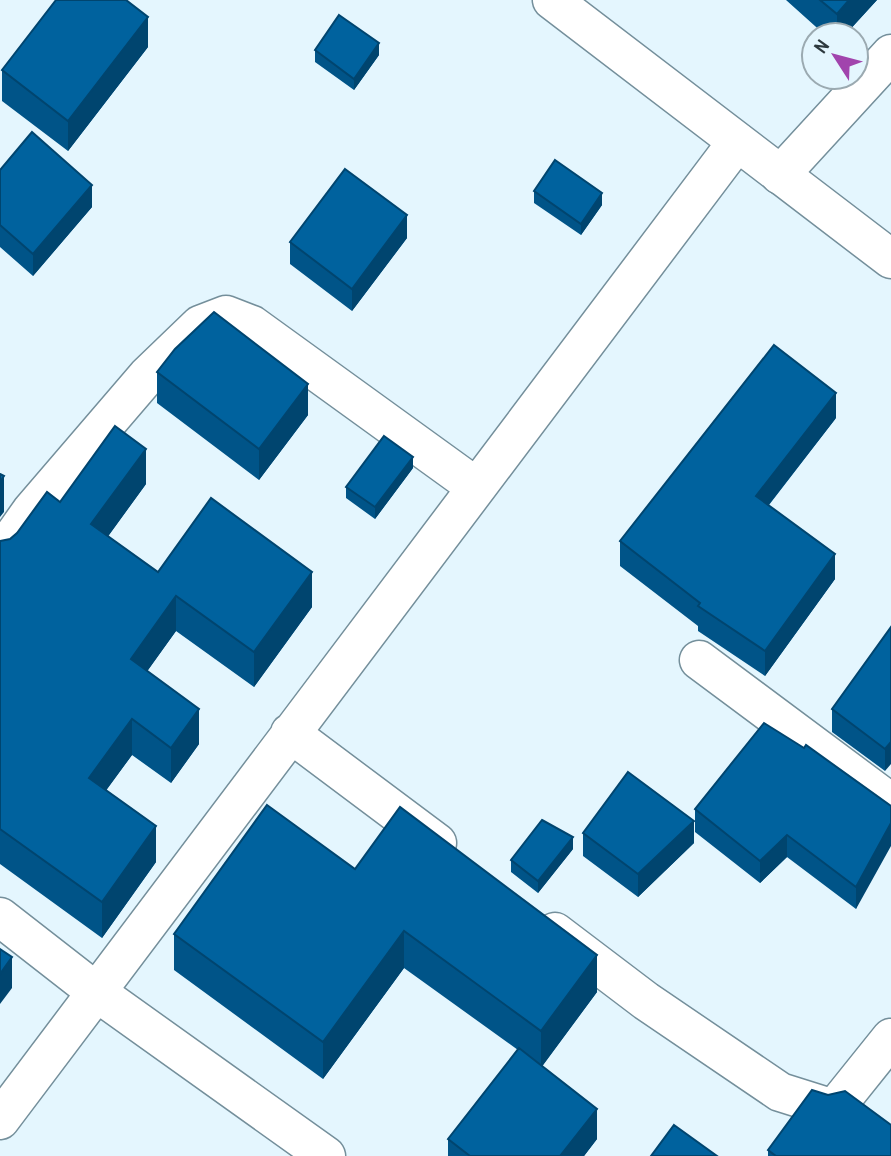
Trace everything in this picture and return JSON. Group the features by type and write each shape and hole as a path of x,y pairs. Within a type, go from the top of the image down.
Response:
{"street":[{"path":"552,0 891,260"},
{"path":"780,175 891,54"},
{"path":"0,1120 737,142"},
{"path":"0,555 32,510 147,376 200,325 226,315 252,325 477,487"},
{"path":"699,660 891,803"},
{"path":"290,733 468,867"},
{"path":"524,909 646,1001 780,1092 834,1109 891,1038"},
{"path":"0,917 95,991 316,1151"}],"building":[{"path":"56,0 126,0 148,17 68,121 2,70"},
{"path":"820,0 849,0 837,14"},
{"path":"339,15 379,43 354,79 315,50"},
{"path":"32,132 92,185 33,254 0,225 0,170"},
{"path":"555,160 602,193 581,224 534,191"},
{"path":"345,169 407,215 352,289 290,242"},
{"path":"214,312 308,384 259,449 157,372 175,349"},
{"path":"774,345 836,393 756,496 835,554 765,651 698,606 700,603 620,541"},
{"path":"115,426 146,449 91,524 158,572 211,498 312,572 254,652 176,596 131,659 199,709 171,748 132,719 89,778 156,826 102,902 0,829 0,541 10,539 17,533 47,492 60,502"},
{"path":"384,436 413,457 375,507 346,487"},
{"path":"891,627 891,742 885,749 832,709"},
{"path":"764,723 804,748 806,745 891,806 891,823 856,887 787,835 760,861 695,809"},
{"path":"628,772 694,821 638,874 583,833"},
{"path":"267,805 355,869 400,807 597,955 541,1031 404,931 323,1042 174,934"},
{"path":"542,820 573,837 538,881 511,860"},
{"path":"0,949 12,957 0,974"},
{"path":"519,1048 597,1109 560,1156 470,1156 448,1139"},
{"path":"812,1090 828,1095 845,1091 891,1125 891,1156 776,1156 768,1150"},
{"path":"674,1125 717,1156 651,1156"}]}
